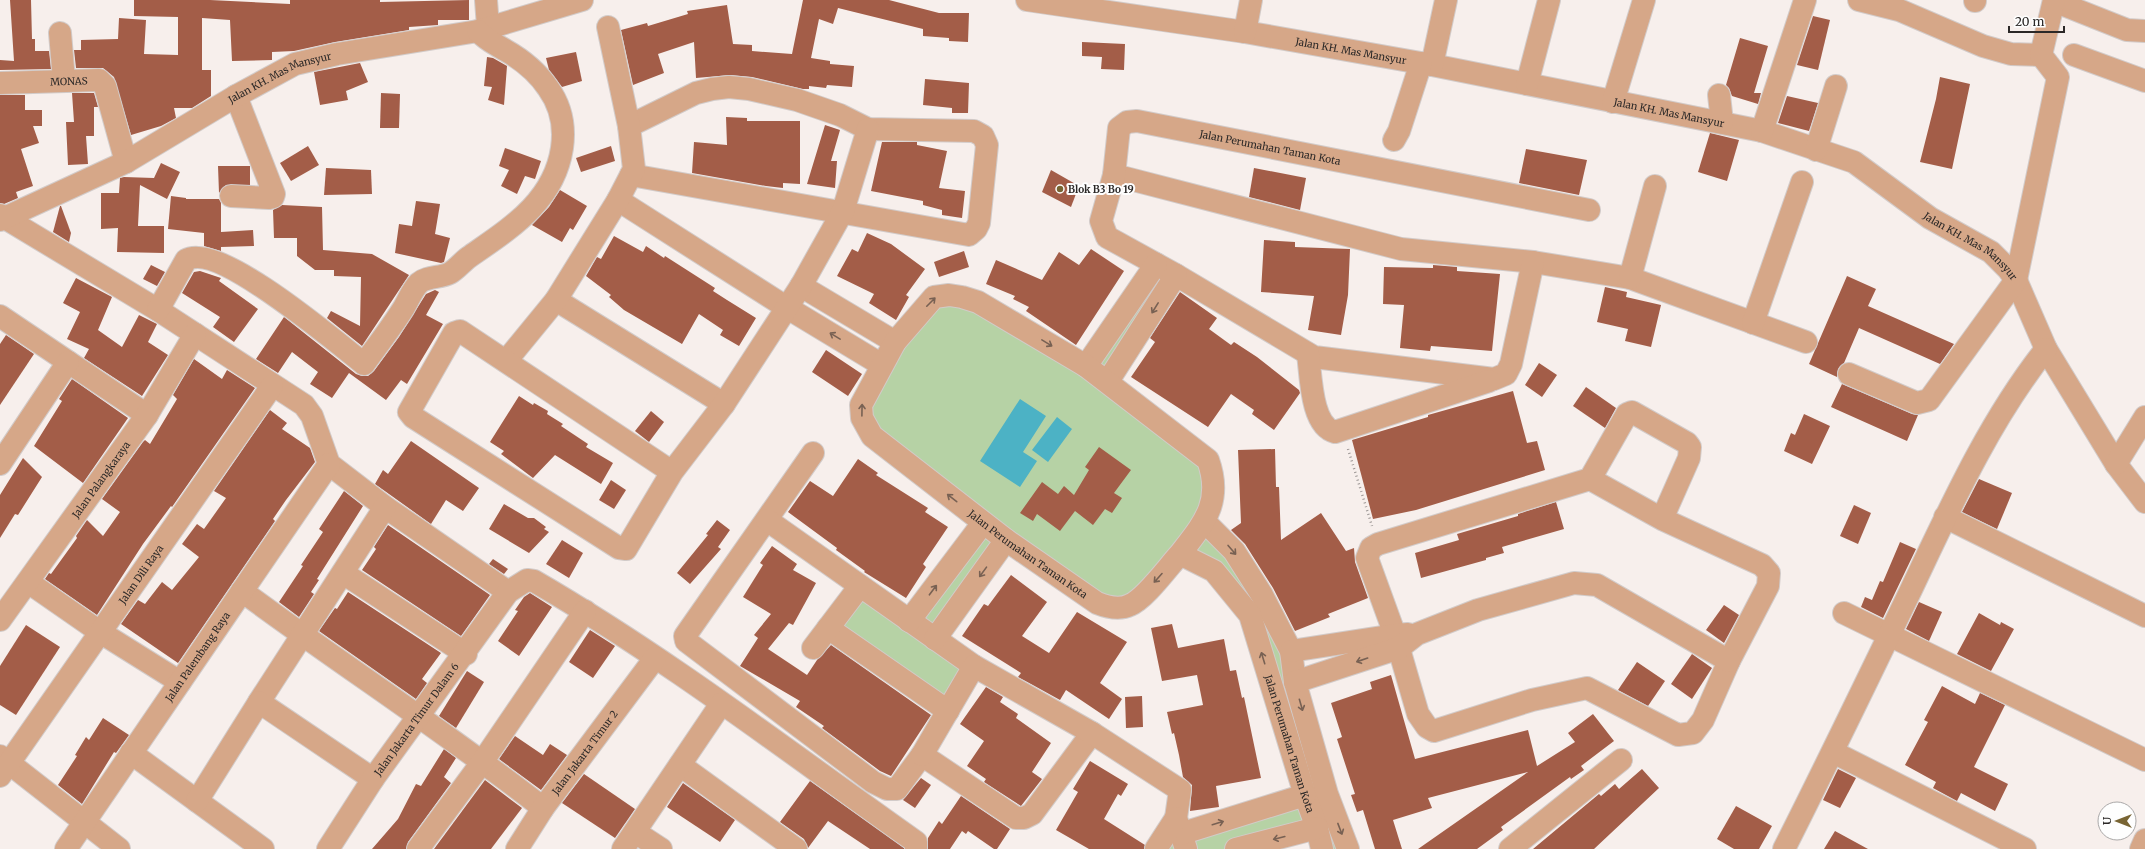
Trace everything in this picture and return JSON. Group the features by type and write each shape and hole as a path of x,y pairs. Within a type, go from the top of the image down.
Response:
{"street":[{"path":"158,310 186,260 200,256 240,272 264,287 364,364 402,310 418,284 451,272 467,258 502,235 526,215 548,189 554,177 561,152 564,132 562,120 551,93 524,63 507,50 488,40 483,29 486,0"},
{"name":"Jalan KH. Mas Mansyur","path":"2,218 126,162 236,96 295,64 483,29 582,0"},
{"name":"Jalan KH. Mas Mansyur","path":"1027,0 1245,32 1427,64 1762,131 1854,162 1930,218 1991,252 2003,263 2016,280 2046,349 2116,464 2145,502"},
{"path":"1245,32 1250,0"},
{"path":"1394,140 1427,64 1446,0"},
{"path":"1527,84 1549,0"},
{"path":"1612,102 1644,0"},
{"path":"1762,131 1805,0"},
{"path":"1859,0 1899,10 1983,46 2010,54 2041,55"},
{"path":"1849,374 1916,403 1929,400 2016,280 2058,78 2041,55 2054,0 2127,30 2145,31"},
{"path":"506,361 556,300 618,200 634,169 629,126 608,27"},
{"path":"60,33 64,80"},
{"path":"2074,55 2145,81"},
{"name":"MONAS","path":"0,83 92,79 102,82 105,86 126,162"},
{"path":"1816,150 1836,86"},
{"path":"629,126 696,94 712,89 729,87 749,89 796,100 840,115 868,129 974,131 981,134 987,145 979,223 973,232 965,235 843,211 632,175"},
{"path":"1720,95 1722,122"},
{"path":"231,196 269,198 273,197 274,194 236,96"},
{"name":"Jalan Perumahan Taman Kota","path":"1494,379 1324,359 1308,354 1176,275 1107,237 1103,229 1103,211 1114,175 1119,128 1127,122 1137,121 1589,210"},
{"path":"672,472 466,333 460,331 454,333 410,409 410,414 621,549 628,546 672,472 724,404 801,286 843,211 868,129"},
{"path":"1114,175 1375,244 1433,253 1533,262 1630,278 1806,342"},
{"path":"1753,323 1802,182"},
{"path":"1630,278 1655,186"},
{"path":"618,200 786,307 882,365"},
{"path":"2,218 158,310 308,410 329,464 385,507 508,592 522,582 530,580 585,611 721,704 916,842 916,849"},
{"path":"1308,354 1315,407 1321,423 1329,431 1343,431 1494,379 1506,374 1511,364 1533,262"},
{"path":"1086,366 1156,264"},
{"path":"1108,381 1176,275"},
{"path":"801,286 895,342"},
{"name":"Jalan Perumahan Taman Kota","path":"1322,849 1317,828 1305,795 1250,615 1214,571 1180,554 1138,600 1130,606 1106,606 1097,603 983,523 872,436 862,418 862,405 895,342 934,297 949,295 978,302 1086,366 1108,381 1208,460 1214,481 1214,489 1205,522 1234,551 1262,595 1291,652 1295,682 1327,794 1348,849"},
{"path":"556,300 724,404"},
{"path":"1,319 147,415"},
{"name":"Jalan Palangkaraya","path":"0,620 147,415 195,334"},
{"path":"1784,849 1833,752 1945,517 2004,408 2025,375 2046,349"},
{"path":"0,464 68,362"},
{"name":"Jalan Dili Raya","path":"3,765 100,632 272,386"},
{"path":"1590,479 1662,519 1762,565 1769,573 1768,586 1729,660 1703,720 1693,733 1678,735 1587,688 1532,700 1434,731 1427,727 1421,721 1397,641 1367,558 1371,548 1378,544 1590,479 1627,414 1632,412 1641,416 1690,447 1689,458 1662,519"},
{"path":"2116,464 2145,418"},
{"path":"813,453 685,636 685,640 873,782 887,789 897,789 922,755 974,666"},
{"name":"Jalan Palembang Raya","path":"66,849 329,464"},
{"path":"197,802 385,507"},
{"path":"1945,517 2145,616"},
{"path":"767,520 974,666 1092,733 1180,790 1181,834"},
{"path":"1180,554 1205,522"},
{"path":"909,621 983,523"},
{"path":"935,639 1006,540"},
{"path":"343,572 466,654"},
{"path":"28,582 100,632 180,682"},
{"path":"1295,682 1478,610 1574,583 1597,585 1729,660"},
{"path":"812,648 860,586"},
{"path":"242,591 303,636 419,715 543,808"},
{"name":"Jalan Jakarta Timur Dalam 6","path":"328,849 373,779 419,715 466,654 508,592"},
{"path":"418,849 482,761 585,611"},
{"path":"1844,613 1888,636 2145,760"},
{"path":"828,628 948,711"},
{"path":"1291,652 1397,641"},
{"name":"Jalan Jakarta Timur 2","path":"519,848 543,808 655,658"},
{"path":"260,702 373,779"},
{"path":"661,849 629,840 721,704"},
{"path":"922,755 1016,818 1024,818 1032,814 1092,733"},
{"path":"1833,752 2025,849"},
{"path":"131,753 263,849"},
{"path":"1510,849 1621,760"},
{"path":"3,765 119,849"},
{"path":"680,766 796,849"},
{"path":"1156,849 1181,834 1305,795"},
{"path":"1236,849 1317,828"},
{"path":"2141,849 2145,840"}],"path":[{"path":"1343,431 1378,544"}],"green space":[{"path":"1156,264 1176,275 1108,381 1208,460 1205,522 1262,595 1348,849 1322,849 1317,828 1236,849 1156,849 1180,834 1305,795 1250,615 1180,554 1120,607 1006,541 935,639 974,666 948,711 828,628 860,586 909,620 983,523 866,426 882,365 949,295 1086,366"}],"water":[{"path":"1020,399 1046,416 1023,452 1037,461 1020,487 980,461"},
{"path":"1057,417 1072,429 1048,462 1032,450"}],"building":[{"path":"10,0 31,0 32,39 35,39 35,51 49,51 51,69 0,70 0,60 14,61"},
{"path":"134,0 210,0 290,4 290,0 380,0 380,2 469,0 469,20 438,20 438,25 409,27 409,30 335,42 294,51 272,52 272,60 232,61 230,20 202,18 202,70 211,70 211,96 192,108 174,108 176,118 161,126 131,135 114,77 103,68 76,68 74,50 81,50 81,40 118,39 119,18 146,20 144,54 178,55 178,17 134,16"},
{"path":"803,0 889,0 939,13 969,13 968,42 949,41 949,38 923,36 923,29 838,8 833,24 819,19 811,58 830,61 830,64 854,66 852,87 827,85 826,88 809,86 809,89 803,89 752,77 730,75 696,78 694,42 658,54 664,73 633,85 621,30 647,23 648,26 688,14 687,11 727,5 733,44 752,45 752,51 792,54"},
{"path":"1813,16 1830,20 1818,70 1797,65"},
{"path":"1740,38 1768,46 1754,93 1761,93 1758,104 1732,96 1726,85"},
{"path":"1082,42 1125,44 1124,70 1101,69 1102,57 1082,56"},
{"path":"576,52 582,81 562,87 549,70 546,58"},
{"path":"487,57 493,58 507,66 504,105 488,100 492,87 484,86"},
{"path":"360,63 368,82 346,91 348,100 320,105 314,72"},
{"path":"1940,77 1970,84 1952,169 1920,162"},
{"path":"925,79 969,83 968,113 952,113 952,108 923,105"},
{"path":"72,93 94,93 98,107 94,107 94,136 86,136 88,164 68,165 66,122 74,122"},
{"path":"381,93 400,94 399,128 380,128"},
{"path":"0,95 25,95 25,110 42,110 42,126 33,126 39,143 21,149 33,186 16,192 18,198 4,204 0,203"},
{"path":"1787,96 1818,103 1809,131 1778,123"},
{"path":"726,117 747,118 747,121 800,121 800,184 783,183 783,188 692,173 694,142 727,145"},
{"path":"825,125 840,130 831,161 837,161 835,188 807,184"},
{"path":"1710,133 1739,140 1727,181 1698,172"},
{"path":"882,142 917,142 917,145 947,151 939,188 965,191 962,218 942,215 942,210 923,205 923,201 871,191"},
{"path":"308,146 319,165 291,181 280,163"},
{"path":"611,146 615,161 581,172 576,158"},
{"path":"505,148 541,161 535,179 525,176 517,194 501,186 509,170 499,166"},
{"path":"1526,149 1587,160 1579,195 1519,183"},
{"path":"161,163 180,172 167,199 140,185 138,226 164,226 164,253 117,252 118,228 101,229 101,193 119,193 120,178 154,178"},
{"path":"218,166 250,166 250,185 226,185 219,193"},
{"path":"326,168 371,170 372,194 324,195"},
{"path":"1254,168 1306,178 1300,210 1249,197"},
{"name":"Blok B3 Bo 19","path":"1051,170 1079,186 1071,207 1042,192"},
{"path":"560,190 587,206 573,230 570,228 562,242 532,225 549,207"},
{"path":"171,196 186,199 219,199 221,203 221,232 253,230 254,246 221,247 221,251 204,246 204,233 168,229"},
{"path":"416,201 440,204 435,234 450,238 444,262 441,263 395,253 399,224 412,226"},
{"path":"282,205 322,207 323,250 372,254 409,275 362,346 327,318 331,311 360,326 361,277 334,276 334,270 315,270 297,256 297,238 274,238 273,210"},
{"path":"60,206 71,233 69,242 53,232"},
{"path":"867,233 891,244 925,269 906,295 909,297 896,320 869,303 874,294 837,276 852,249 858,252"},
{"path":"614,236 643,252 646,246 664,258 665,256 715,288 713,291 756,318 739,346 720,335 723,330 699,314 682,344 624,310 609,297 611,295 586,276 597,257 601,259"},
{"path":"1264,240 1295,242 1295,247 1350,249 1348,295 1341,335 1308,330 1314,296 1261,292"},
{"path":"1091,249 1124,271 1076,345 1026,311 1029,307 1013,299 1015,296 986,284 996,260 1042,280 1059,252 1079,265"},
{"path":"964,251 969,267 939,277 934,262"},
{"path":"151,265 165,272 157,286 143,279"},
{"path":"1433,265 1457,267 1457,271 1500,274 1492,351 1431,346 1430,351 1400,348 1404,305 1383,304 1384,267 1433,268"},
{"path":"200,271 221,278 219,281 258,309 234,342 213,327 220,317 182,293 194,272"},
{"path":"1847,276 1876,289 1868,306 1954,344 1940,364 1859,328 1844,363 1838,369 1837,377 1809,364"},
{"path":"76,278 112,297 98,330 122,347 139,315 157,324 148,342 168,355 142,396 84,358 89,349 67,339 80,312 63,303"},
{"path":"1605,287 1627,292 1626,297 1661,305 1651,347 1625,341 1628,329 1597,322"},
{"path":"435,290 439,292 426,315 443,324 407,384 401,380 386,400 349,373 332,398 310,384 318,372 292,352 278,373 256,359 284,317 356,374 368,376 374,371 399,337 426,294"},
{"path":"1180,292 1217,318 1209,329 1231,345 1234,342 1257,357 1299,390 1300,393 1274,430 1252,414 1254,410 1231,394 1208,427 1131,377 1155,342 1150,338"},
{"path":"6,335 34,354 0,405 0,344"},
{"path":"826,350 862,374 848,396 812,372"},
{"path":"194,359 222,379 227,370 255,388 172,507 171,506 143,544 97,615 45,579 49,573 51,574 77,538 76,536 87,520 103,536 120,512 102,499 143,442 145,440 150,444 177,399 173,395"},
{"path":"1539,363 1557,375 1542,397 1525,385"},
{"path":"72,379 128,418 83,483 34,446 62,401 59,399"},
{"path":"1842,384 1912,414 1918,415 1907,441 1831,407"},
{"path":"1586,387 1616,408 1605,428 1573,406"},
{"path":"1513,391 1527,443 1537,441 1545,470 1416,510 1373,519 1352,440 1428,417 1428,415"},
{"path":"519,396 533,405 534,403 548,411 547,414 563,424 561,426 588,444 586,447 613,463 601,484 555,455 533,478 501,454 504,451 490,442"},
{"path":"270,410 287,423 282,429 310,448 315,462 273,519 275,521 178,663 121,624 138,600 145,604 162,582 172,590 199,557 182,544 197,524 204,529 226,498 214,491"},
{"path":"651,411 664,422 649,442 635,431"},
{"path":"1804,414 1830,426 1812,464 1784,451 1791,433 1795,435"},
{"path":"411,441 479,488 463,511 446,500 431,524 375,484 383,470 388,474"},
{"path":"1099,447 1131,470 1114,493 1122,498 1112,513 1105,509 1093,525 1075,511 1060,531 1037,514 1033,521 1020,513 1042,482 1058,494 1064,486 1074,495 1089,470 1085,467"},
{"path":"1275,449 1276,487 1279,487 1281,540 1321,513 1346,551 1354,548 1355,562 1368,598 1328,614 1330,617 1295,631 1273,588 1245,544 1231,530 1241,523 1238,450"},
{"path":"23,458 42,477 18,515 15,514 0,538 0,495"},
{"path":"858,459 878,473 876,475 928,508 925,512 948,527 923,564 926,567 906,598 864,572 865,571 836,550 837,548 788,512 810,481 833,496"},
{"path":"1979,479 2012,493 1997,529 1962,512"},
{"path":"611,480 626,490 614,509 599,500"},
{"path":"344,491 363,506 317,579 319,580 311,592 314,594 299,617 279,602 323,532 319,529"},
{"path":"1556,502 1564,529 1502,547 1504,553 1486,558 1486,560 1421,578 1415,553 1459,540 1457,534 1518,516 1518,514"},
{"path":"504,504 528,518 534,518 546,527 544,529 549,532 529,553 489,529"},
{"path":"1854,505 1871,513 1858,544 1840,536"},
{"path":"717,520 730,530 718,547 721,549 690,584 677,573 708,535 706,534"},
{"path":"388,525 490,595 461,636 362,570 376,549 374,547"},
{"path":"562,540 583,553 569,578 546,564"},
{"path":"1900,542 1916,549 1883,618 1861,607 1865,597 1872,600 1880,581 1883,582"},
{"path":"772,546 797,564 793,570 816,583 793,625 789,623 768,649 807,675 817,660 831,645 931,715 891,776 880,771 822,728 824,726 796,707 800,701 740,666 758,638 754,635 771,614 743,597 763,565 760,563"},
{"path":"493,559 508,569 504,574 489,564"},
{"path":"1011,575 1047,602 1022,636 1049,653 1077,612 1127,642 1100,683 1122,699 1109,719 1066,690 1060,700 1018,677 1021,673 962,636 984,604 988,606"},
{"path":"348,592 441,653 422,679 427,683 416,699 319,631 335,608 337,609"},
{"path":"530,593 552,607 519,656 498,641 518,611 515,610 524,597"},
{"path":"1919,602 1942,612 1929,641 1906,629"},
{"path":"1724,605 1739,615 1724,643 1706,630"},
{"path":"1979,613 2000,625 2001,622 2014,629 1991,671 1957,654"},
{"path":"1172,624 1178,648 1224,639 1230,671 1236,670 1242,698 1244,697 1261,778 1216,786 1219,807 1190,811 1192,785 1183,777 1174,733 1172,734 1167,712 1203,705 1197,675 1162,681 1151,628"},
{"path":"26,625 60,647 16,715 0,705 0,666"},
{"path":"590,630 615,646 593,678 569,662"},
{"path":"1692,654 1712,668 1692,699 1671,684"},
{"path":"1637,662 1665,681 1648,706 1618,690"},
{"path":"467,671 484,682 456,728 439,716"},
{"path":"1391,675 1415,759 1528,730 1537,766 1575,742 1568,733 1593,714 1614,741 1581,766 1584,770 1571,779 1570,777 1501,827 1503,830 1477,849 1418,849 1528,772 1428,798 1432,808 1393,820 1402,849 1375,849 1363,810 1357,812 1351,795 1355,794 1337,739 1342,737 1331,703 1372,689 1370,682"},
{"path":"1942,686 1975,704 1980,693 2005,705 1974,767 2008,784 1995,811 1961,793 1957,801 1933,788 1936,782 1905,765 1928,722 1924,720"},
{"path":"986,687 1003,697 1000,702 1018,714 1016,718 1051,743 1032,772 1042,779 1021,806 984,782 986,779 967,766 984,741 960,724"},
{"path":"1142,696 1143,727 1126,728 1125,697"},
{"path":"103,718 129,735 116,753 114,752 82,804 58,785 77,756 75,755 86,737 89,740"},
{"path":"515,736 543,755 550,744 567,755 541,790 499,759"},
{"path":"444,749 456,758 444,777 451,783 408,842 406,849 372,849 398,819 416,784 421,786"},
{"path":"1090,761 1128,784 1121,796 1118,794 1104,819 1145,845 1144,849 1089,849 1056,830 1078,792 1073,789"},
{"path":"1642,769 1659,788 1594,849 1533,849 1599,794 1601,796 1615,784 1619,789"},
{"path":"1838,769 1856,778 1840,808 1823,800"},
{"path":"584,774 635,809 615,838 562,803"},
{"path":"921,778 931,785 915,808 903,800"},
{"path":"485,780 522,808 491,849 434,849"},
{"path":"810,781 904,849 870,849 828,821 808,848 804,839 780,822"},
{"path":"683,783 735,820 720,842 667,807"},
{"path":"961,796 1010,829 997,849 994,849 968,831 966,834 962,831 950,849 928,849 928,838 939,821 942,824"},
{"path":"1736,806 1772,826 1759,849 1734,849 1717,839"},
{"path":"1835,831 1868,849 1824,849"}],"place":[{"name":"Blok B3 Bo 19","path":"1060,189"}]}
